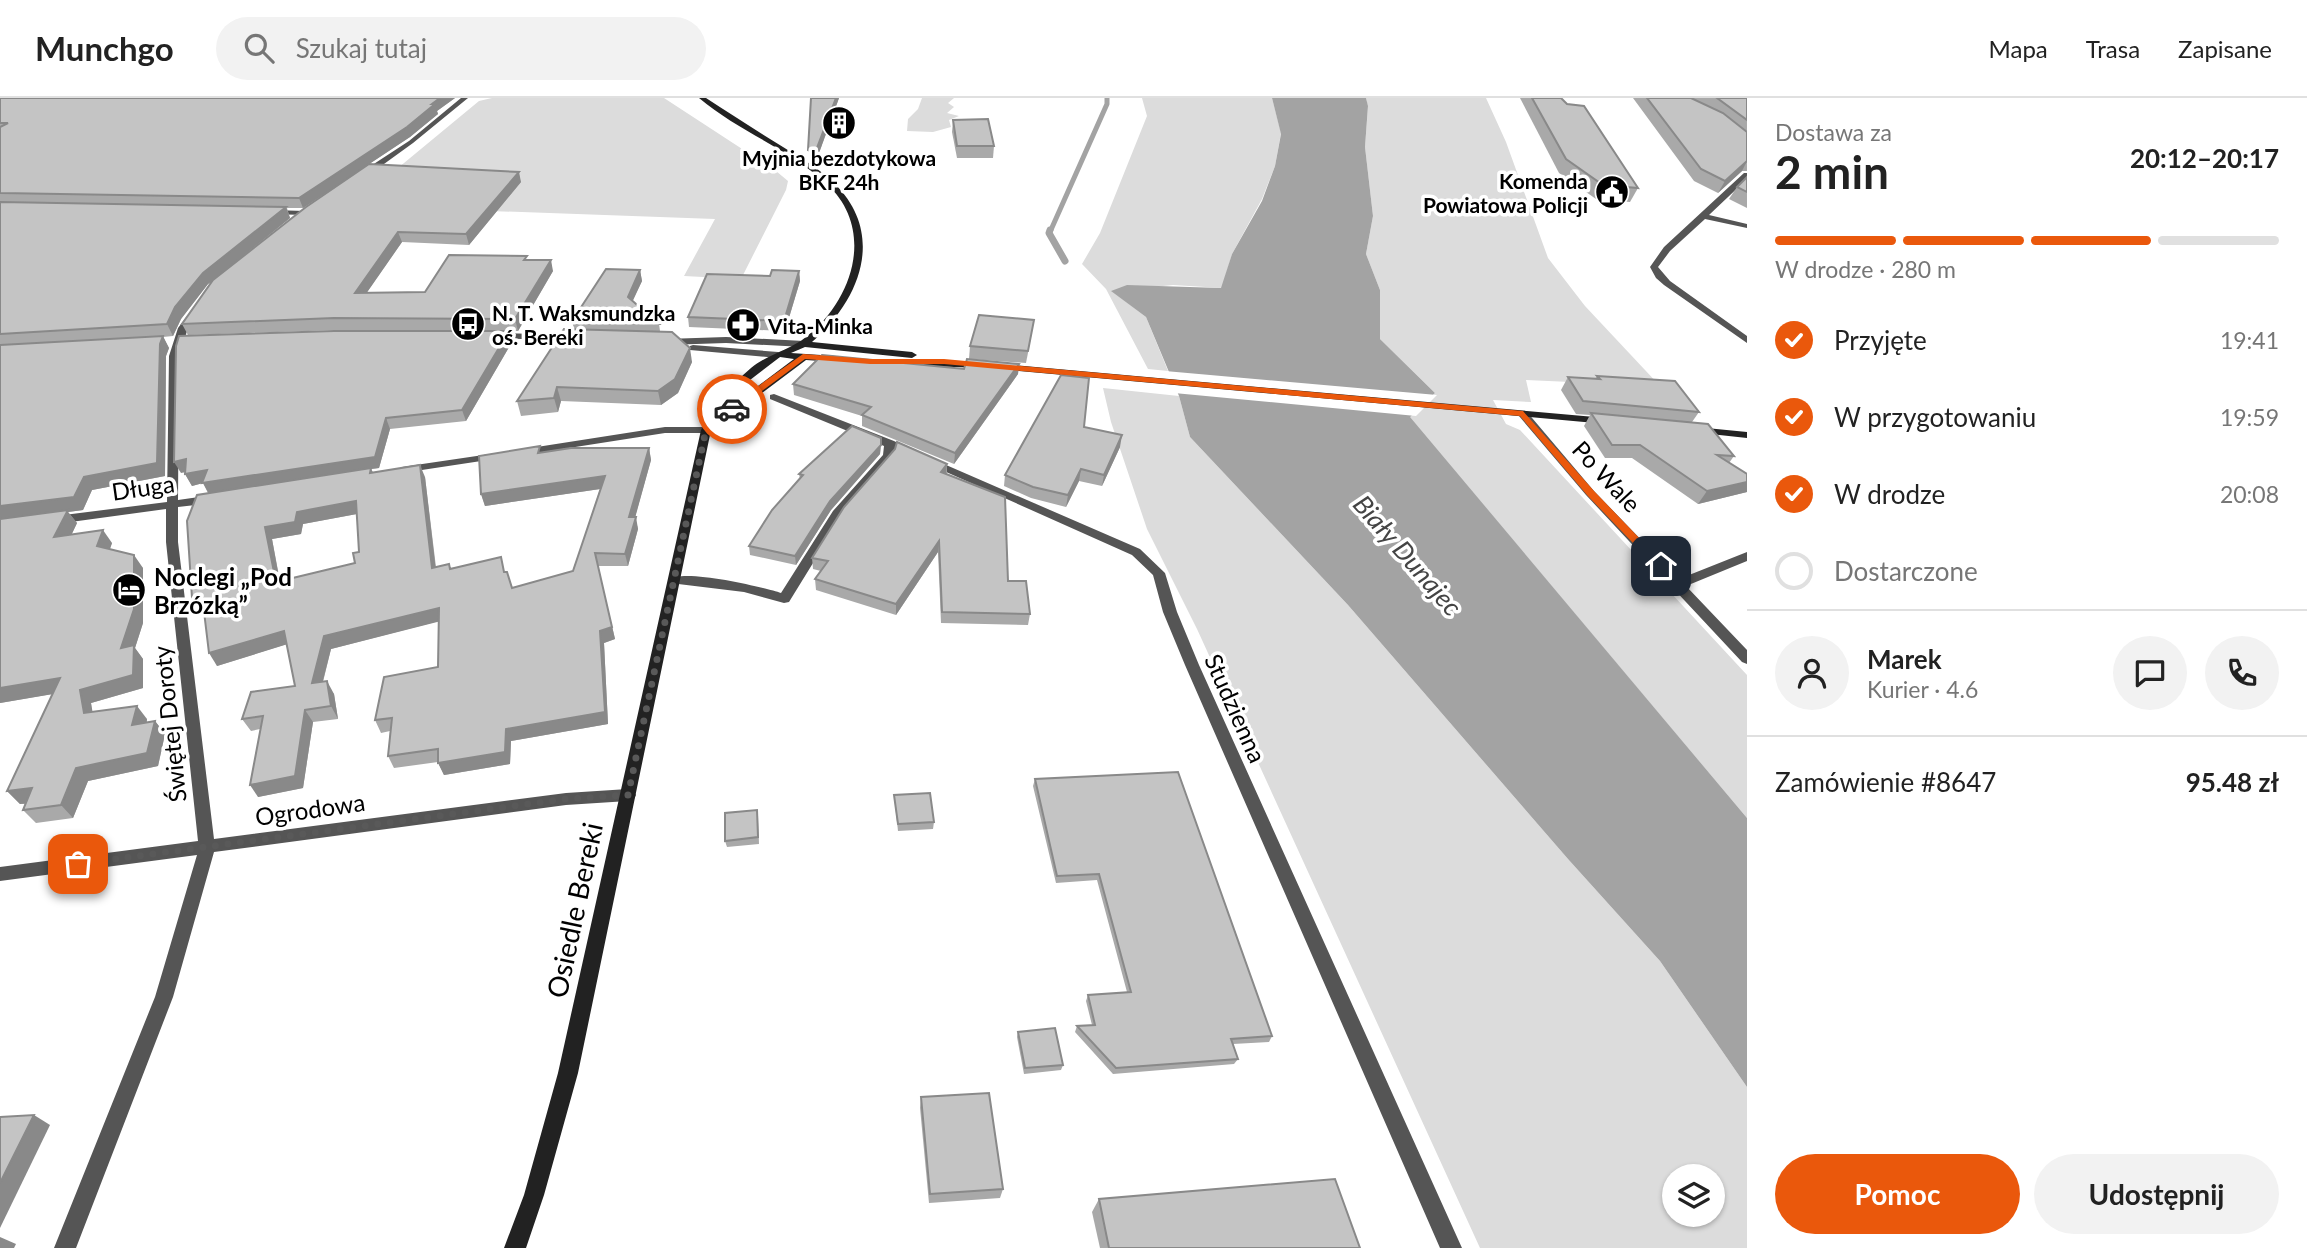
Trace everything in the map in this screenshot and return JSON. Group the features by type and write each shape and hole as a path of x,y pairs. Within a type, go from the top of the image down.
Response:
{"street":[{"path":"348,185 411,142 465,98"},
{"path":"702,98 791,155 834,187 848,207 857,227 861,248 858,271 839,306 804,344 778,355 747,375 727,398 706,430"},
{"path":"1747,175 1657,260 1655,271 1673,288 1747,340"},
{"path":"262,212 311,210 285,229"},
{"path":"1704,216 1747,226"},
{"name":"Świętej Doroty","path":"65,1248 164,998 207,848 172,541 174,356 183,328 203,299"},
{"path":"485,336 589,339"},
{"path":"657,342 726,340 804,344 895,352 944,362"},
{"path":"668,342 699,350 870,362 944,362 1618,422"},
{"path":"385,473 665,430 706,430 803,357 804,344"},
{"name":"Studzienna","path":"774,397 864,435 890,443 1136,552 1159,573 1170,612 1192,665 1451,1248"},
{"name":"Po Wale","path":"1523,414 1590,493 1679,584 1747,659"},
{"path":"1679,428 1744,435"},
{"name":"Osiedle Bereki","path":"515,1248 534,1195 568,1073 706,430"},
{"path":"675,580 723,583 757,589 783,599 838,514 889,456 890,443"},
{"name":"Długa","path":"40,522 226,497"},
{"path":"1679,584 1747,556"},
{"name":"Ogrodowa","path":"0,874 566,799 628,795"}],"shaded area":[{"path":"492,98 664,98 776,171 788,181 786,190 741,279 684,276 715,219 352,206 479,101"},
{"path":"922,98 954,98 948,103 954,107 947,113 959,116 949,120 951,127 933,132 907,131 908,119 918,109"},
{"path":"1142,98 1272,98 1281,133 1275,166 1262,199 1232,254 1222,288 1173,285 1112,291 1146,317 1168,371 1148,369 1106,289 1082,264 1100,233 1147,116"},
{"path":"1366,98 1486,98 1506,142 1548,258 1585,306 1660,386 1526,380 1531,402 1493,400 1506,424 1520,430 1747,675 1747,818 1409,417 1435,393 1380,339 1380,290 1366,254 1373,216 1365,147 1368,107"},
{"path":"1103,388 1179,396 1190,437 1348,605 1660,961 1747,1087 1747,1248 1480,1248 1197,629 1147,529 1111,422"}],"water":[{"name":"Biały Dunajec","path":"1272,98 1366,98 1368,106 1365,147 1373,216 1366,254 1380,290 1380,339 1435,393 1410,417 1747,818 1747,1087 1660,961 1348,605 1190,437 1179,396 1146,317 1111,291 1127,285 1221,288 1232,254 1262,201 1275,166 1281,134"}],"pier":[{"path":"1165,371 1437,395 1416,416 1174,393"}],"building":[{"path":"0,98 440,98 407,127 299,198 0,193 0,127 8,123 0,123"},
{"path":"811,98 836,98 815,153 808,150"},
{"path":"1532,98 1561,98 1567,104 1584,106 1638,188 1603,185 1566,159"},
{"path":"1647,98 1691,98 1723,113 1747,132 1747,161 1725,181 1701,169"},
{"path":"1717,98 1747,98 1747,120"},
{"path":"988,119 994,146 957,146 953,120"},
{"path":"369,164 519,172 466,234 398,232 355,293 425,292 449,255 527,256 524,260 551,260 515,319 334,318 182,324 213,280 306,207"},
{"path":"1747,177 1747,192 1737,187"},
{"path":"0,202 286,207 203,273 175,307 167,324 0,334"},
{"path":"606,269 640,270 628,297 659,324 572,321"},
{"path":"772,270 799,271 784,321 688,317 707,274 770,276"},
{"path":"979,315 1034,320 1028,351 970,346"},
{"path":"564,329 672,332 690,348 675,379 658,391 557,387 554,398 517,401"},
{"path":"334,331 509,331 462,410 386,418 375,457 202,483 207,470 185,474 186,459 174,462 176,346 179,336"},
{"path":"163,336 160,344 157,463 84,477 74,497 0,506 0,345"},
{"path":"822,355 964,369 967,359 1019,364 955,453 862,415 871,407 793,384"},
{"path":"1061,375 1089,378 1084,427 1122,435 1104,475 1081,469 1068,495 1033,487 1005,475"},
{"path":"1597,376 1675,381 1699,412 1583,401 1568,377 1600,379"},
{"path":"1591,413 1708,424 1734,456 1717,455 1747,474 1747,482 1707,491 1640,445 1612,445"},
{"path":"852,426 881,438 881,445 830,501 795,556 749,546 772,510 803,475 799,474"},
{"path":"897,442 947,464 941,472 1005,497 1008,581 1026,581 1030,614 942,612 939,541 896,604 815,579 828,561 812,558 844,507 895,449"},
{"path":"540,446 538,453 571,448 649,448 629,517 636,517 625,554 595,553 612,627 600,631 605,712 506,729 505,752 438,763 438,749 388,756 392,718 375,720 384,677 438,667 439,608 324,636 312,683 327,681 331,706 305,710 295,776 250,785 263,716 242,719 251,692 295,686 284,631 209,653 202,595 192,598 187,521 197,495 371,468 370,473 420,465 432,568 449,564 450,569 501,557 504,572 507,572 512,588 573,571 605,476 481,494 479,456","holes":["356,501 359,552 353,553 355,563 276,582 265,527 295,522 297,512"]},
{"path":"68,510 54,537 103,530 97,546 134,555 134,609 121,648 134,645 133,675 80,690 84,713 137,706 132,725 155,721 147,753 76,768 61,805 23,810 32,788 7,791 60,678 0,688 0,519"},
{"path":"1178,772 1272,1036 1231,1039 1238,1059 1116,1068 1077,1026 1095,1025 1088,995 1131,992 1099,874 1057,876 1035,779"},
{"path":"930,793 934,822 898,824 894,795"},
{"path":"757,810 758,837 725,841 725,813"},
{"path":"1055,1028 1063,1065 1025,1068 1018,1032"},
{"path":"989,1093 1003,1189 930,1194 921,1097"},
{"path":"34,1115 0,1183 0,1117"},
{"path":"1335,1179 1360,1248 1109,1248 1099,1199"}],"waterway":[{"path":"1050,232 1107,104 1107,98"},
{"path":"1050,230 1049,233 1065,261"}],"way so far":[{"path":"78,864 566,799 628,795 706,430 732,409"}],"place":[{"name":"Myjnia bezdotykowa BKF 24h","path":"839,123"},
{"name":"Komenda Powiatowa Policji","path":"1612,192"},
{"name":"N. T. Waksmundzka oś. Bereki","path":"468,324"},
{"name":"Vita-Minka","path":"743,325"},
{"name":"Noclegi „Pod Brzózką”","path":"129,590"}],"route":[{"path":"732,409 803,357 870,362 944,362 1523,414 1590,493 1661,566"}]}
